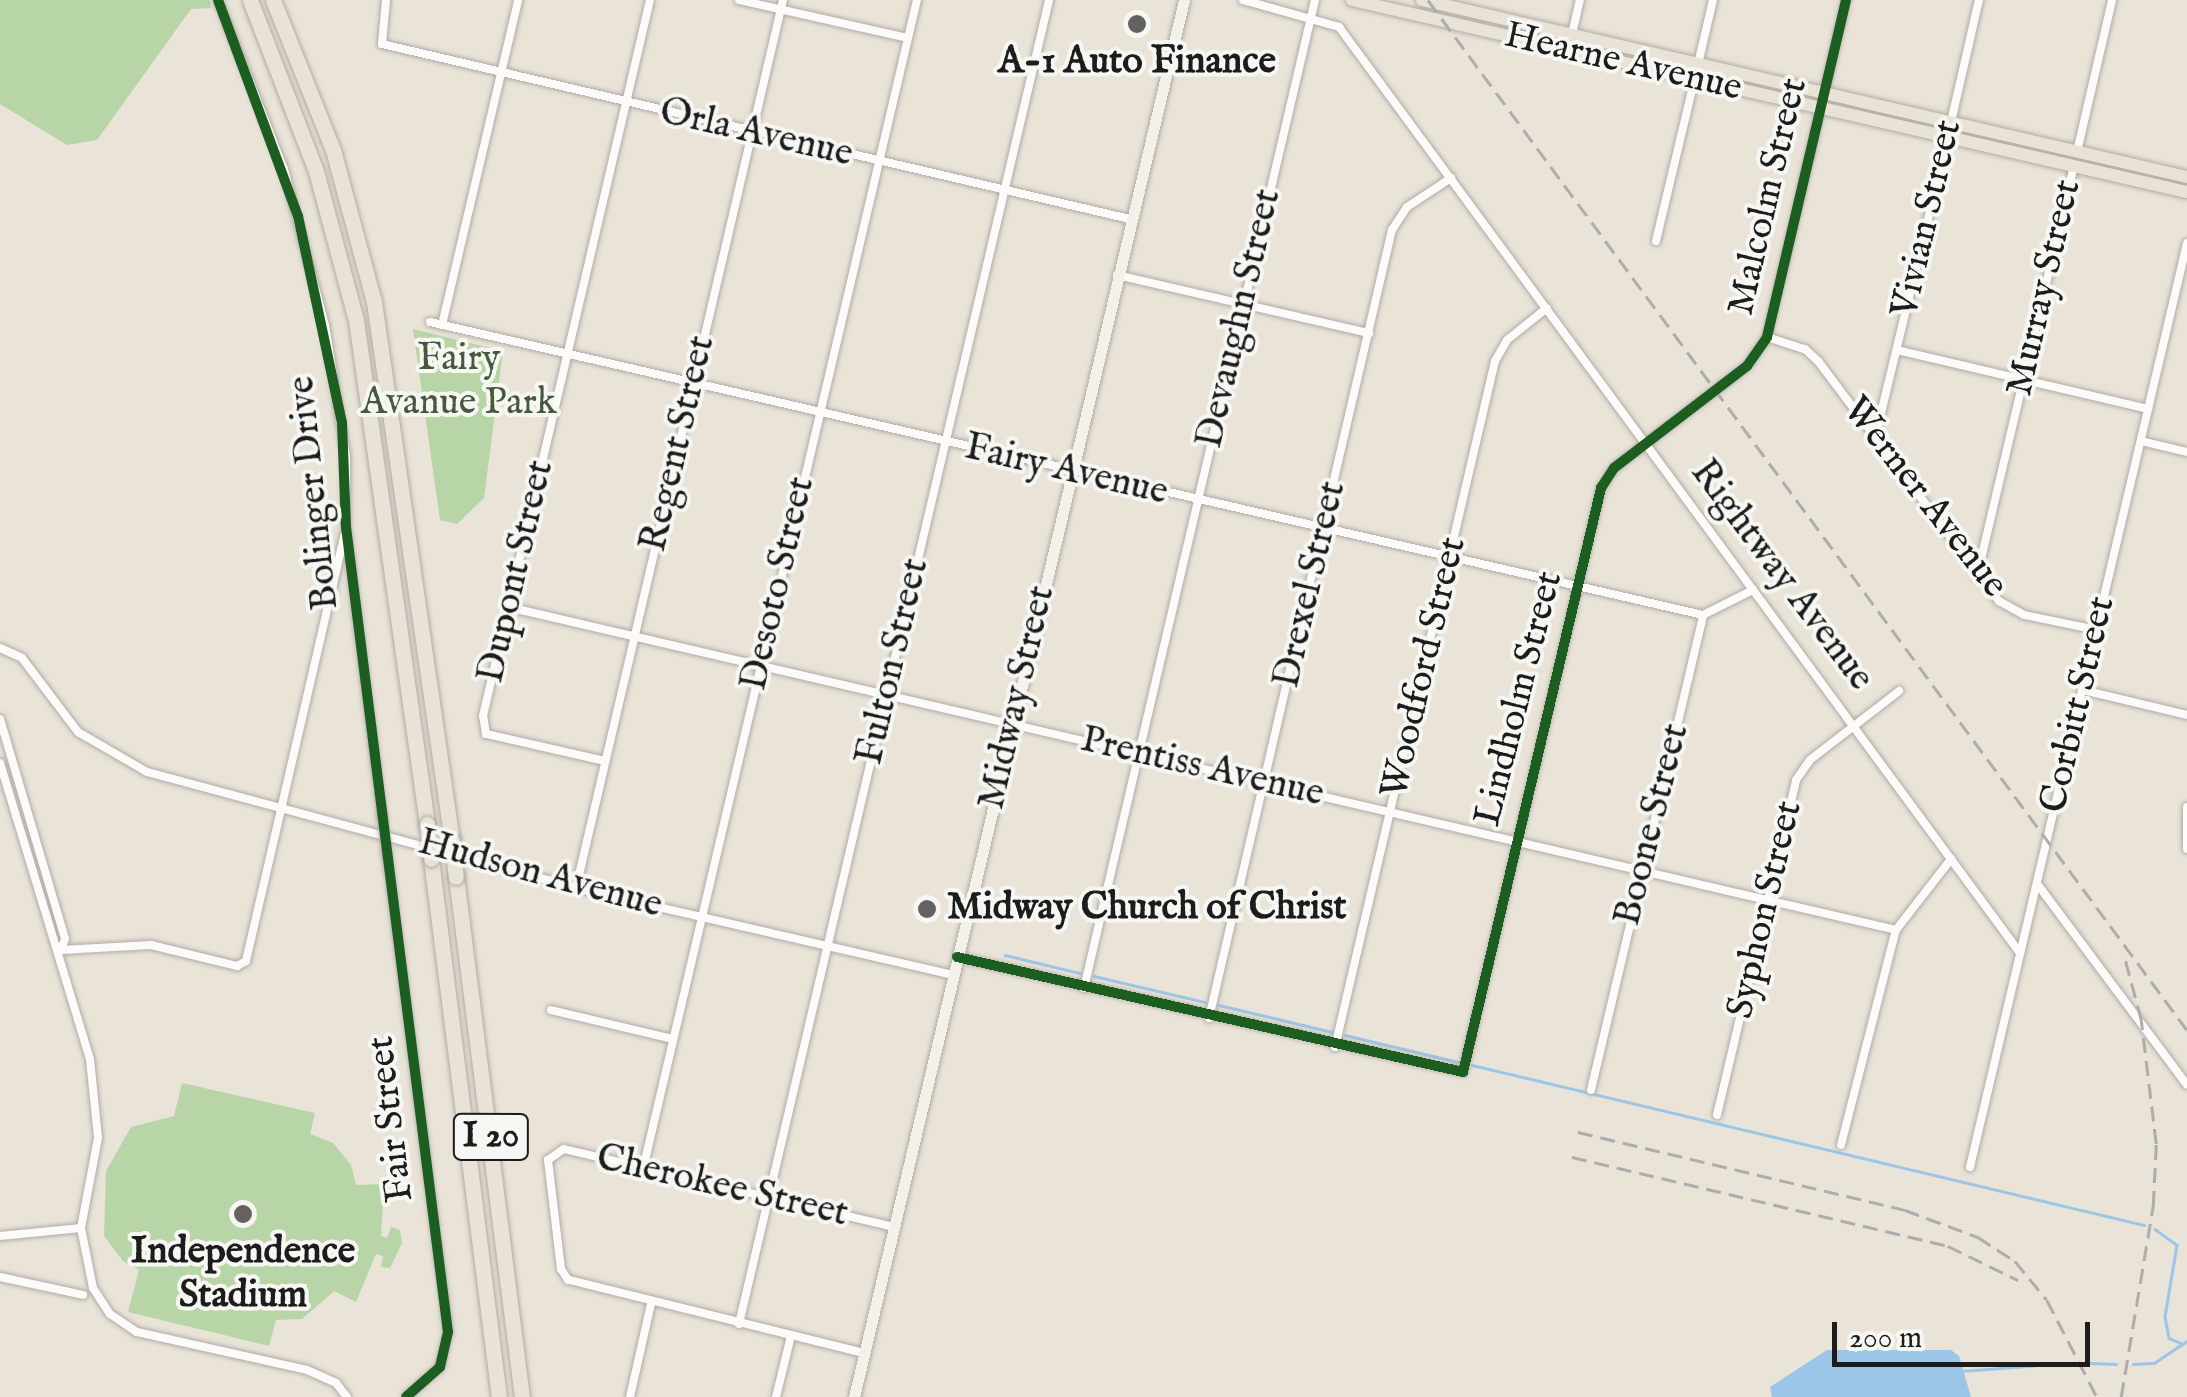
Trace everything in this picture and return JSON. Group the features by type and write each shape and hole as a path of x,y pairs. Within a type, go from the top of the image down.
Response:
{"highway":[{"path":"240,0 300,125"},
{"name":"I 20","path":"250,0 300,125 348,285 369,390 499,1397"},
{"name":"I 20","path":"276,0 345,188 379,326 452,841 522,1397"}],"main road":[{"name":"Hearne Avenue","path":"1352,0 2187,192"},
{"name":"Hearne Avenue","path":"1422,0 2187,177"}],"street":[{"name":"Bolinger Drive","path":"218,0 284,169 318,293 346,456 346,527 382,816"},
{"name":"Orla Avenue","path":"386,0 382,44 1130,219"},
{"path":"442,325 518,0"},
{"name":"Dupont Street","path":"605,761 486,734 483,716 650,0"},
{"path":"739,0 782,5 908,38"},
{"name":"Desoto Street","path":"642,1168 917,0"},
{"name":"Fulton Street","path":"739,1324 1049,0"},
{"name":"Midway Street","path":"854,1397 1184,0"},
{"name":"Rightway Avenue","path":"1243,0 1311,15 1338,27 2020,953"},
{"name":"Devaughn Street","path":"1084,988 1316,0"},
{"path":"1568,50 1580,0"},
{"path":"1656,241 1713,0"},
{"name":"Malcolm Street","path":"1716,390 1754,358 1767,337 1846,0"},
{"name":"Vivian Street","path":"1875,438 1979,0"},
{"name":"Murray Street","path":"1976,576 2112,0"},
{"name":"Regent Street","path":"576,888 782,5"},
{"name":"Drexel Street","path":"1209,1018 1398,218 1451,178"},
{"name":"Corbitt Street","path":"1970,1167 2187,243"},
{"path":"1117,275 1369,333"},
{"name":"Woodford Street","path":"1335,1047 1495,361 1507,340 1547,308"},
{"name":"Fairy Avenue","path":"430,322 1703,615"},
{"name":"Werner Avenue","path":"1767,337 1806,349 1976,576 2011,609 2097,630"},
{"path":"1897,350 2148,408"},
{"name":"Lindholm Street","path":"1335,1047 1463,1072 1601,488 1645,443 1716,390"},
{"path":"2140,442 2187,452"},
{"name":"Bolinger Drive","path":"61,950 151,945 242,965 283,807 346,527"},
{"path":"1703,615 1754,590"},
{"name":"Prentiss Avenue","path":"508,607 1896,930"},
{"name":"Boone Street","path":"1591,1090 1703,615"},
{"name":"Hudson Avenue","path":"0,648 22,658 68,722 106,753 147,772 576,888 953,975"},
{"path":"2083,690 2187,715"},
{"name":"Syphon Street","path":"1717,1115 1796,780 1810,760 1900,691"},
{"path":"0,719 65,939 61,950"},
{"path":"0,762 14,816 61,950 90,1059 98,1125 81,1228 98,1298 137,1332 308,1370 336,1383 347,1397"},
{"path":"2186,848 2187,807"},
{"path":"0,820 14,816"},
{"name":"Fair Street","path":"382,816 448,1332 440,1367 406,1397"},
{"path":"1841,1145 1896,930 1951,859"},
{"path":"2038,885 2187,1085"},
{"path":"957,957 1335,1047"},
{"path":"551,1010 674,1039"},
{"name":"Cherokee Street","path":"651,1304 576,1284 563,1274 551,1155 564,1150 894,1227"},
{"path":"0,1236 81,1228"},
{"path":"0,1277 83,1295"},
{"path":"630,1397 651,1304 864,1353"},
{"path":"776,1397 791,1336"}],"green space":[{"path":"0,0 210,0 211,8 191,9 97,140 67,145 0,104"},
{"name":"Fairy Avanue Park","path":"413,329 503,351 484,498 457,524 440,520"},
{"name":"Independence Stadium","path":"182,1083 315,1113 310,1134 333,1143 351,1165 356,1185 384,1184 381,1236 387,1238 391,1227 400,1230 402,1243 390,1268 381,1267 383,1256 376,1254 356,1302 334,1291 302,1319 276,1320 269,1346 128,1312 139,1270 123,1261 104,1236 106,1171 131,1127 174,1116"}],"water":[{"path":"1827,1350 1951,1350 1959,1356 1971,1397 1772,1397 1770,1387"}],"waterway":[{"path":"1005,955 1080,973"},
{"path":"1094,976 1205,1002"},
{"path":"1219,1005 1332,1032"},
{"path":"1345,1035 1458,1062"},
{"path":"1472,1065 2144,1225"},
{"path":"2155,1229 2177,1245 2165,1317 2169,1338 2183,1344"},
{"path":"2133,1364 2154,1363 2187,1341"},
{"path":"1961,1371 2064,1363"},
{"path":"2090,1363 2116,1364"}],"railway":[{"path":"1428,0 2187,1030"},
{"path":"2121,1397 2153,1206 2156,1144 2141,1020 2124,956"},
{"path":"1578,1132 1905,1210 1978,1237 2015,1261 2047,1300 2097,1397"},
{"path":"1572,1157 1948,1246 2018,1280"}],"cycle path":[{"path":"218,0 298,216 342,423 346,527 448,1332 440,1367 406,1397"},
{"path":"957,957 1463,1072 1601,488 1614,468 1747,366 1767,337 1846,0"}],"place":[{"name":"A-1 Auto Finance","path":"1137,24"},
{"name":"Midway Church of Christ","path":"927,909"},
{"name":"Independence Stadium","path":"243,1214"}]}
